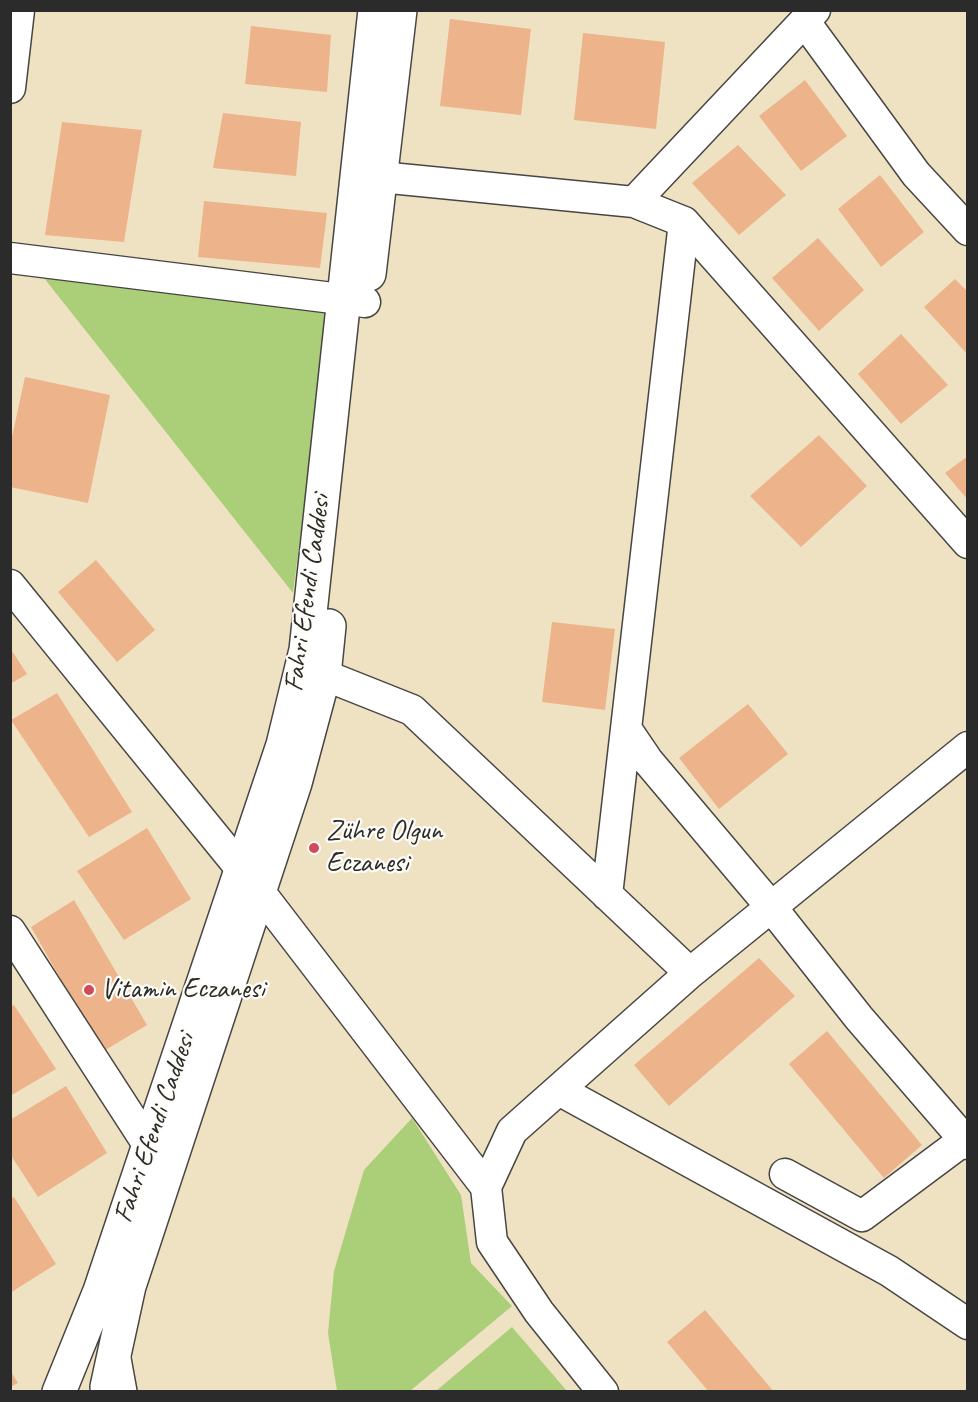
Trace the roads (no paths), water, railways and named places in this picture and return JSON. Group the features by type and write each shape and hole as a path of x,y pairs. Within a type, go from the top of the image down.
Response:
{"street":[{"path":"10,88 19,10"},
{"name":"Fahri Efendi Caddesi","path":"250,880 295,783 324,675 375,10"},
{"name":"Fahri Efendi Caddesi","path":"115,1288 250,880 306,650 354,301 380,177 400,10"},
{"path":"634,202 810,16 916,174 968,230"},
{"path":"380,177 634,202 684,222 968,543"},
{"path":"607,895 684,222"},
{"path":"10,258 354,301"},
{"path":"10,585 250,880 486,1187"},
{"path":"324,675 412,710 690,973"},
{"path":"627,730 648,761 772,908 860,1018 966,1142 862,1216 785,1174"},
{"path":"603,1392 540,1311 492,1242 486,1187 512,1131 690,973 968,747"},
{"path":"10,932 158,1160"},
{"path":"559,1090 890,1271 968,1324"},
{"path":"115,1288 114,1359 120,1392"},
{"path":"59,1392 115,1288"},
{"path":"106,1392 114,1359"}],"place":[{"name":"Zühre Olgun Eczanesi","path":"314,848"},
{"name":"Vitamin Eczanesi","path":"89,990"}]}
